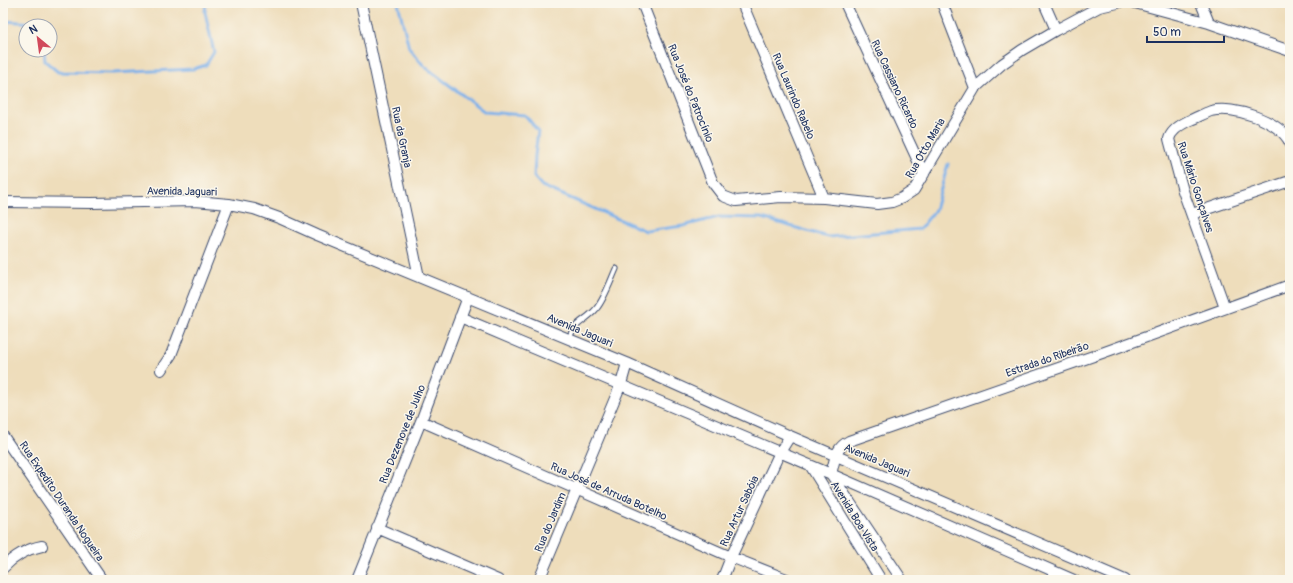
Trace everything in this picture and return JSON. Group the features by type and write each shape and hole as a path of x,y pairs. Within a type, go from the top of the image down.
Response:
{"street":[{"name":"Rua da Granja","path":"361,3 419,277"},
{"name":"Rua José do Patrocínio","path":"642,3 713,183 718,191"},
{"name":"Rua Laurindo Rabelo","path":"742,3 824,198"},
{"name":"Rua Cassiano Ricardo","path":"844,3 924,174"},
{"path":"942,3 975,88"},
{"path":"1044,3 1056,30"},
{"name":"Rua Otto Maria","path":"718,191 729,199 736,201 781,197 824,198 877,204 892,202 902,198 914,190 975,88 1012,57 1056,30 1099,7 1118,3"},
{"path":"1135,3 1209,23 1290,51"},
{"path":"1201,3 1209,23"},
{"name":"Rua Mário Gonçalves","path":"1224,308 1183,191 1169,139 1172,132 1183,124 1211,111 1227,110 1250,115 1278,127 1290,142"},
{"path":"1192,214 1290,181"},
{"name":"Avenida Jaguari","path":"3,202 92,204 195,201 229,204 254,209 628,363 790,436 1125,580"},
{"path":"161,370 171,354 229,204"},
{"name":"Estrada do Ribeirão","path":"831,474 838,448 849,441 1102,353 1290,285"},
{"name":"Rua Dezenove de Julho","path":"357,580 421,421 468,297"},
{"path":"460,317 780,452 1074,580"},
{"name":"Rua do Jardim","path":"539,580 621,384 628,363"},
{"name":"Rua José de Arruda Botelho","path":"421,421 731,557 789,580"},
{"name":"Rua Expedito Duranda Nogueira","path":"3,436 102,580"},
{"name":"Rua Artur Sabóia","path":"722,580 731,557 780,452 790,436"},
{"name":"Avenida Boa Vista","path":"810,465 881,580"},
{"name":"Avenida Boa Vista","path":"831,474 902,580"},
{"path":"377,528 498,580"},
{"path":"3,568 8,562 22,552 42,546"}],"lane":[{"path":"569,339 577,324 597,308 616,269"}],"waterway":[{"path":"45,58 45,61 58,72 113,73 193,69 206,65 214,52 205,12 206,3"},
{"path":"398,3 409,48 424,66 485,112 525,115 538,131 534,177 542,186 646,231 683,226 719,217 762,218 828,237 920,229 935,210 948,164"},
{"path":"3,21 18,22"}]}
